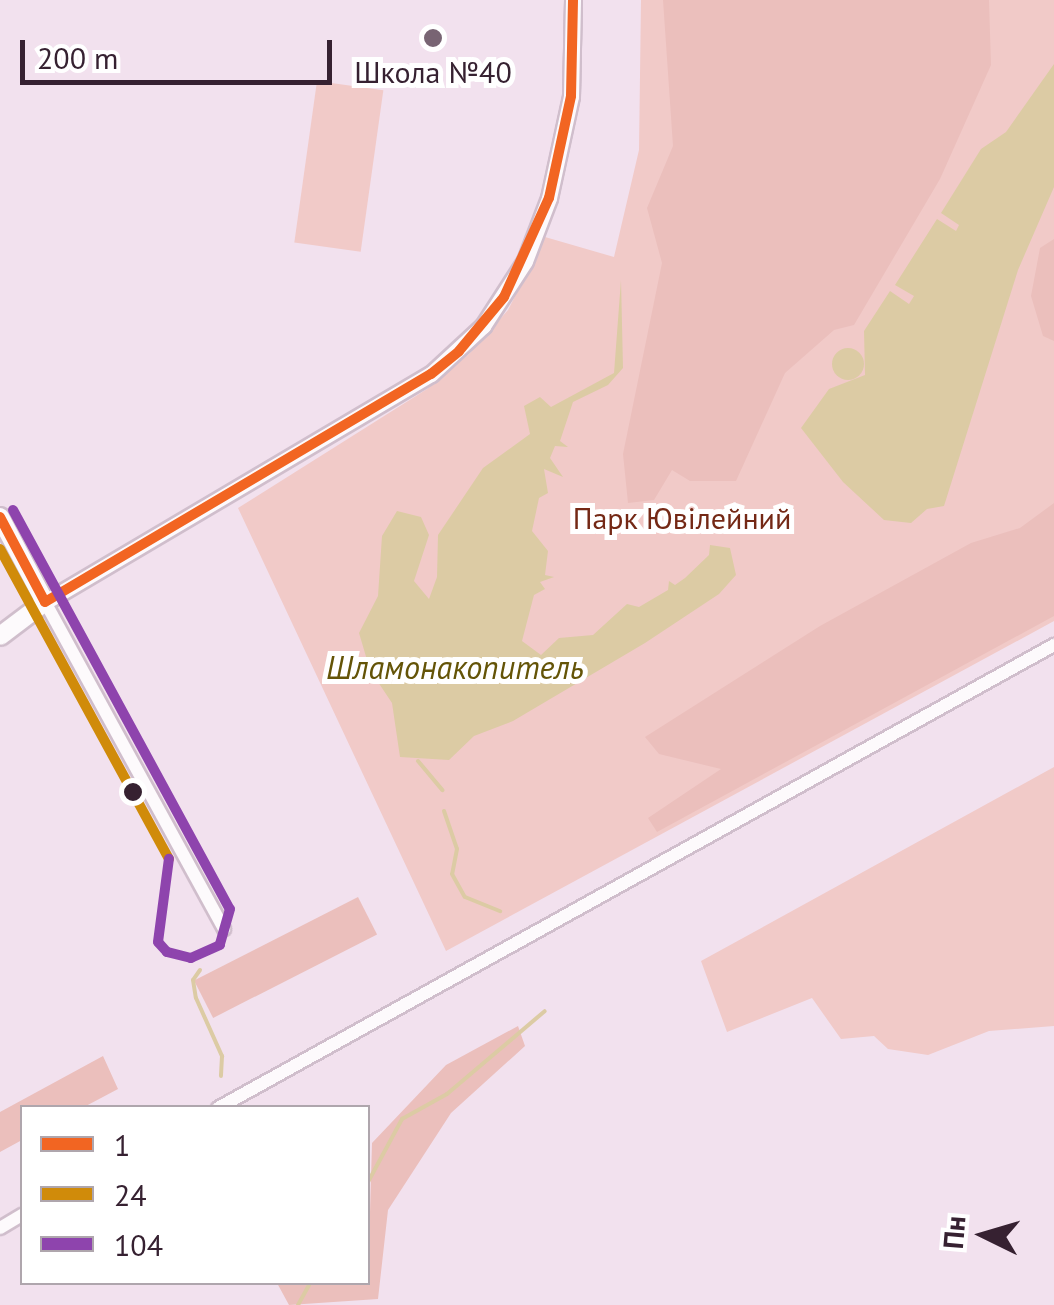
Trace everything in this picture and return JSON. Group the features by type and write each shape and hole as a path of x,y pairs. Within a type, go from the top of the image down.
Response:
{"main road":[{"path":"0,517 45,602 0,636"}],"street":[{"path":"224,929 45,602 431,374 483,326 525,261 549,198 571,96 572,0"},
{"path":"223,1105 1054,646"}],"green space":[{"name":"Парк Ювілейний","path":"641,0 1054,0 1054,621 446,951 238,508 427,389 469,354 508,310 545,237 614,257 639,150"},
{"path":"317,81 383,90 361,252 294,242"},
{"path":"1054,767 1054,1026 989,1031 928,1055 888,1049 874,1036 841,1039 812,998 727,1032 701,961"}],"shaded area":[{"path":"663,0 989,0 991,65 940,179 854,325 834,330 785,373 736,481 690,481 672,470 654,500 628,503 623,454 662,263 647,208 673,146"},
{"path":"1054,239 1054,341 1043,336 1031,296 1040,248"},
{"path":"1054,503 1054,616 657,832 648,818 721,769 659,754 645,737 820,626 971,543 1020,528"},
{"path":"358,897 377,934 213,1018 194,981"},
{"path":"518,1026 525,1046 451,1113 388,1210 378,1299 289,1305 278,1285 370,1285 372,1143 446,1065"},
{"path":"103,1056 118,1089 88,1105 20,1105 20,1141 0,1152 0,1112"}],"water":[{"path":"1054,64 1054,187 1018,270 944,506 927,509 911,523 884,520 843,482 801,428 829,389 865,375 864,331 890,291 909,304 914,296 895,285 937,219 956,231 959,225 941,213 981,149 1006,132"},
{"name":"Шламонакопитель","path":"621,280 623,368 608,385 573,402 560,441 568,447 555,446 550,458 563,477 544,469 548,493 539,498 532,531 548,551 545,575 554,577 540,582 545,589 534,595 522,641 541,655 559,638 593,635 627,604 639,607 668,590 669,581 675,585 685,578 709,555 710,545 730,548 736,575 719,594 645,643 513,721 474,736 449,760 400,757 392,703 370,670 359,633 378,596 382,536 397,511 421,517 429,535 414,581 429,599 437,577 438,535 483,468 530,434 524,406 540,397 551,407 614,373"},
{"path":"848,348 859,353 864,364 859,375 848,380 837,375 832,364 837,353"}],"waterway":[{"path":"418,761 442,790"},
{"path":"444,811 457,849 452,874 465,897 500,911"},
{"path":"200,970 193,980 196,998 222,1056 221,1076"},
{"path":"370,1178 402,1119 447,1094 545,1011"},
{"path":"298,1305 309,1285"}],"transit line":[{"name":"1","path":"0,517 45,602 431,374 459,351 504,297 549,198 571,96 573,0"},
{"name":"104","path":"13,510 230,909 220,945 191,958 167,952 158,942 169,859"},
{"name":"24","path":"0,549 169,859"}],"place":[{"name":"Школа №40","path":"433,38"}]}
